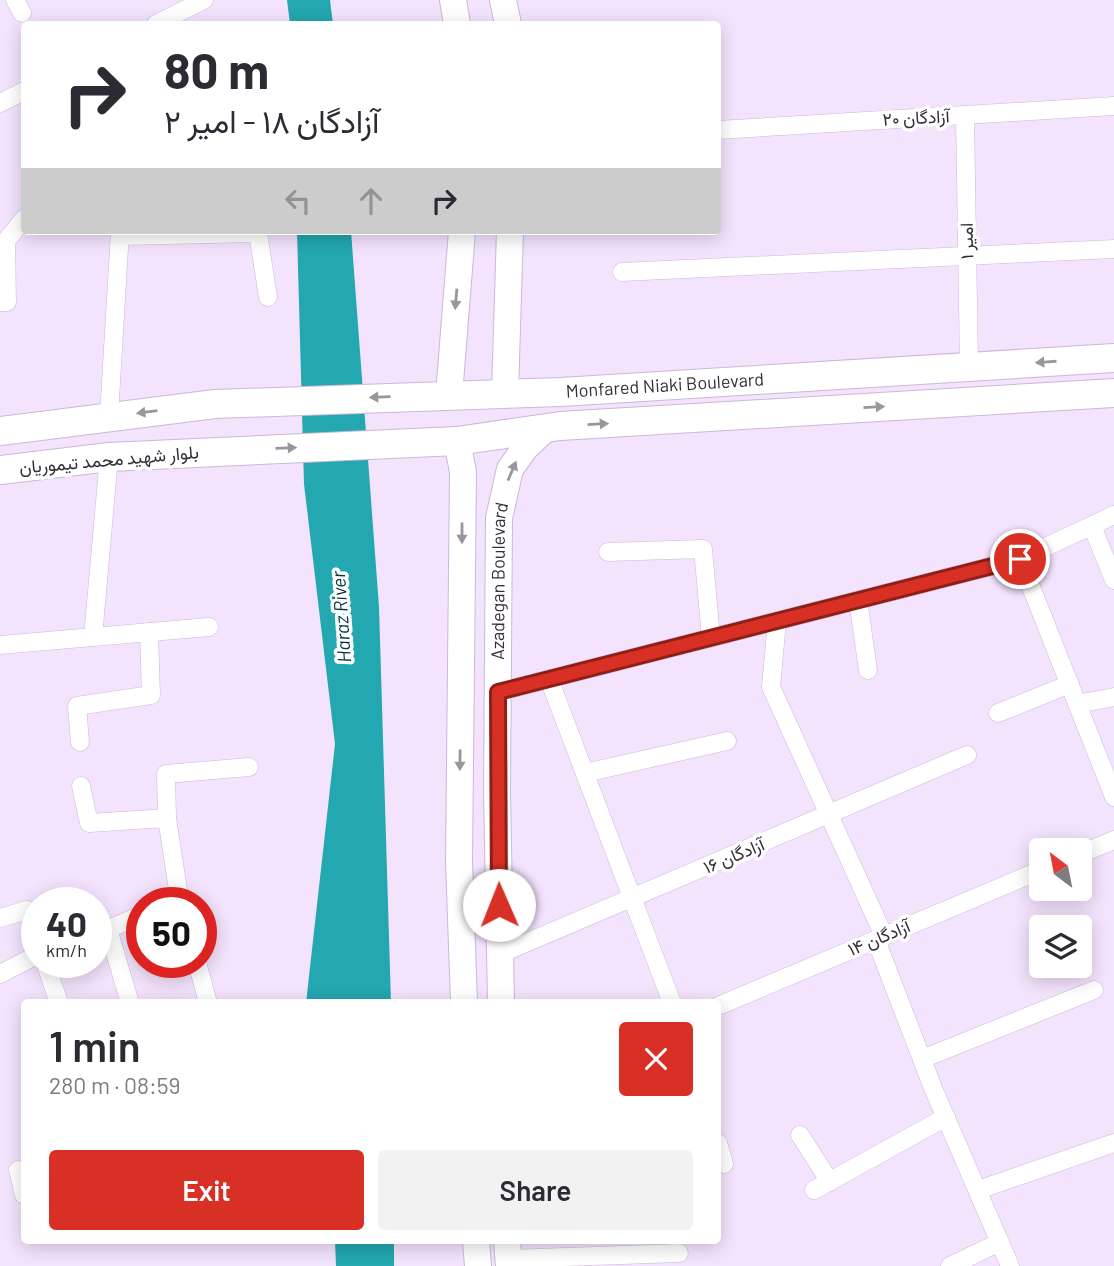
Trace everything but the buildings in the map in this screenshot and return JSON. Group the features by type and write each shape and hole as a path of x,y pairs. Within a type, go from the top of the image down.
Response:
{"main road":[{"path":"453,0 456,21"},
{"path":"503,0 508,21"},
{"path":"449,395 462,235"},
{"path":"505,393 510,235"},
{"name":"Monfared Niaki Boulevard","path":"108,416 215,404 505,393 1114,358"},
{"path":"830,375 821,390 821,397 833,410"},
{"path":"769,413 781,399 781,392 771,379"},
{"name":"Monfared Niaki Boulevard","path":"218,451 457,441 546,428 1114,393"},
{"path":"0,431 108,416 109,457"},
{"path":"74,461 76,420"},
{"name":"Azadegan Boulevard","path":"501,999 497,807 499,518 510,469 524,448 546,428"},
{"name":"Azadegan Boulevard","path":"457,441 463,472 459,811 464,999"},
{"name":"بلوار شهید محمد تیموریان","path":"0,470 109,457 218,451"},
{"path":"459,811 497,807"},
{"path":"476,1244 478,1266"}],"street":[{"path":"162,21 204,0"},
{"path":"0,103 21,92"},
{"name":"آزادگان ۲۰","path":"721,130 1114,106"},
{"name":"امیر ۱","path":"965,115 969,367"},
{"path":"0,302 7,302 6,241 21,223"},
{"path":"108,416 120,235"},
{"path":"258,235 268,297"},
{"path":"622,272 1114,249"},
{"path":"93,637 109,457"},
{"path":"498,692 1020,559 1114,515"},
{"path":"1092,526 1114,580"},
{"path":"608,552 703,549 711,638"},
{"path":"1020,559 1114,797"},
{"path":"858,600 868,670"},
{"path":"777,621 771,687 830,816 880,938 922,1059 1010,1266"},
{"path":"0,645 209,626"},
{"path":"80,742 77,706 151,695 149,632"},
{"path":"549,679 670,999"},
{"path":"998,713 1070,684"},
{"path":"1077,704 1114,697"},
{"path":"585,773 727,741"},
{"name":"آزادگان ۱۶","path":"500,954 830,816 967,755"},
{"path":"175,887 167,818 166,774 249,767"},
{"path":"81,786 89,823 167,818"},
{"path":"1092,849 1114,840"},
{"name":"آزادگان ۱۴","path":"721,1005 1029,875"},
{"path":"0,918 21,912"},
{"path":"112,957 128,999"},
{"path":"0,974 21,963"},
{"path":"50,978 58,999"},
{"path":"201,978 207,999"},
{"path":"922,1059 1094,990"},
{"path":"800,1135 822,1186 946,1117"},
{"path":"978,1190 1114,1143"},
{"path":"721,1154 724,1164"},
{"path":"14,1170 21,1188"},
{"path":"950,1266 1000,1242"},
{"path":"509,1255 678,1253"}],"water":[{"path":"287,0 330,0 333,21 290,21"},
{"name":"Haraz River","path":"297,235 351,235 379,607 391,999 306,999 335,744 304,484"},
{"path":"335,1244 394,1244 394,1266 336,1266"}],"route":[{"path":"499,905 498,692 1020,559"}]}
